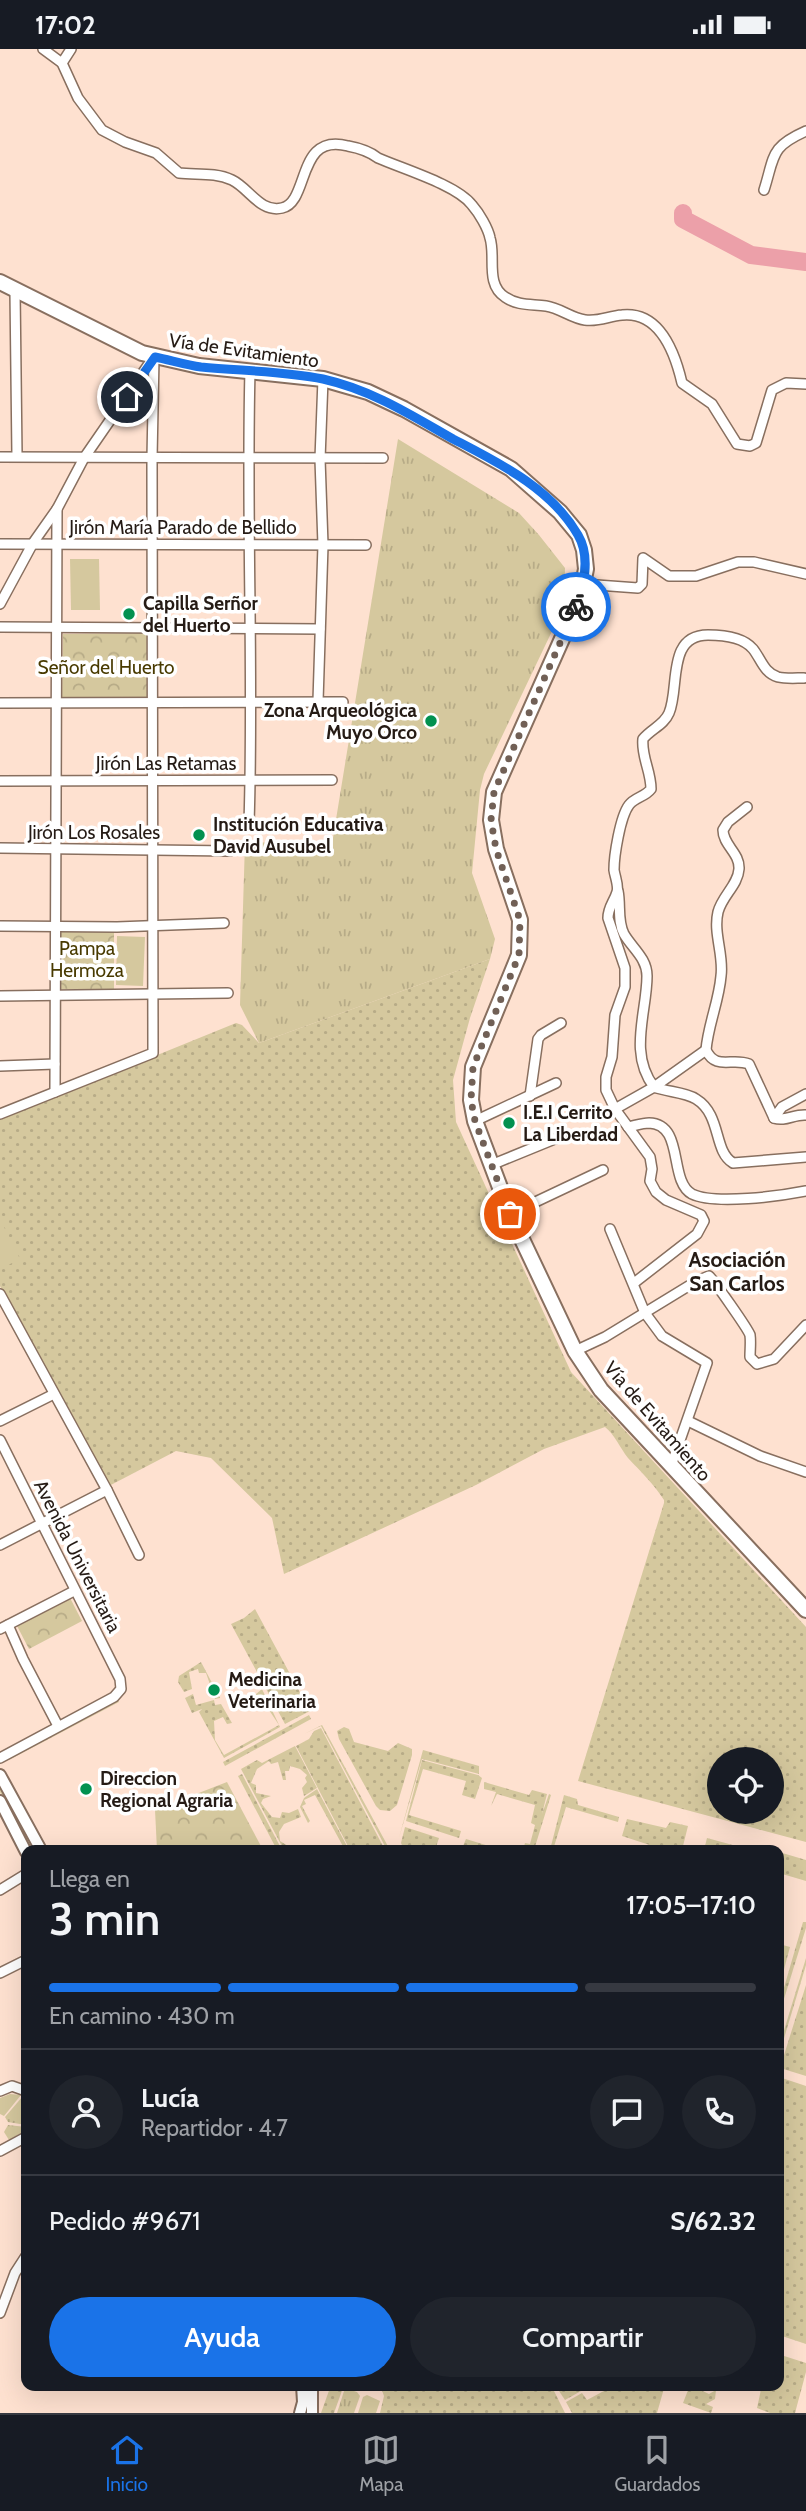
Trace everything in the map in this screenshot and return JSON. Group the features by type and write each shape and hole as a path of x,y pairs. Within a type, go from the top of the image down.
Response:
{"highway":[{"name":"Vía de Evitamiento","path":"0,282 155,357 199,366 323,379 368,392 512,469 560,512 579,535 586,569 577,604 494,792 491,820 496,849 520,920 519,955 473,1067 471,1100 475,1121 510,1214 575,1351 601,1389 806,1610"}],"street":[{"path":"43,49 62,63 78,98 102,130 156,153 178,173 202,173 230,178 263,205 280,209 290,203 297,196 311,158 334,143 371,152 387,162 455,191 473,206 489,234 493,280 502,296 522,305 550,306 584,320 599,321 620,315 641,316 669,343 677,360 682,383 712,404 737,444 750,446 756,443 772,390 786,383 806,384"},
{"path":"62,63 71,49"},
{"path":"764,190 777,148 806,131"},
{"path":"15,291 17,456"},
{"path":"0,604 33,543 57,509 85,458 155,357"},
{"path":"0,1114 153,1053 152,459 155,357"},
{"path":"249,823 247,459 250,371"},
{"path":"318,701 323,545 320,459 323,379"},
{"path":"0,457 383,458"},
{"path":"55,1092 57,509"},
{"name":"Jirón María Parado de Bellido","path":"0,544 366,545"},
{"path":"583,584 638,588 642,584 643,558 670,576 696,576 738,562 754,562 806,574"},
{"path":"0,627 320,629"},
{"path":"806,680 777,677 767,671 752,649 735,638 707,635 692,638 686,643 674,677 670,709 665,720 643,739 642,748 649,765 651,789 647,795 629,805 622,818 614,869 621,925 648,973 640,1021 640,1042 645,1071 654,1087 698,1100 715,1121 724,1155 733,1163 806,1157"},
{"path":"0,703 343,702"},
{"name":"Jirón Las Retamas","path":"0,781 332,780"},
{"path":"747,807 726,824 723,830 724,837 738,860 739,870 736,880 722,900 717,916 722,975 706,1050 710,1058 717,1063 749,1063 774,1118"},
{"name":"Jirón Los Rosales","path":"0,848 230,851"},
{"path":"618,891 610,904 608,918 625,968 625,987 615,1015 612,1058 605,1083 608,1096 652,1163 650,1181 656,1192 666,1200 701,1215 704,1221 697,1234 634,1283"},
{"path":"0,926 224,923"},
{"path":"0,996 228,993"},
{"path":"530,1096 538,1039 561,1023"},
{"path":"615,1109 654,1087 706,1050"},
{"path":"0,1066 55,1064"},
{"path":"475,1121 556,1083"},
{"path":"774,1118 782,1107 806,1094"},
{"path":"774,1118 783,1120 796,1115 806,1115"},
{"path":"628,1128 649,1123 663,1130 671,1140 682,1182 692,1194 732,1199 776,1197 806,1191"},
{"path":"491,1165 562,1136"},
{"path":"510,1214 603,1170"},
{"path":"610,1229 645,1314 662,1336 707,1363 671,1467"},
{"path":"575,1351 709,1276 715,1280 728,1304 746,1324 751,1343 750,1357 757,1364 774,1359 806,1325"},
{"path":"0,1294 107,1490 139,1555"},
{"path":"0,1421 54,1394"},
{"path":"688,1421 760,1456 806,1472"},
{"name":"Avenida Universitaria","path":"0,1440 120,1679 121,1689 114,1697 58,1726"},
{"path":"0,1545 107,1490"},
{"path":"0,1758 58,1726 4,1627 74,1591"},
{"path":"0,1775 38,1845"},
{"path":"0,1801 22,1845"},
{"path":"12,1825 24,1818"},
{"path":"0,1890 21,1877"},
{"path":"0,1973 21,1962"},
{"path":"0,2091 12,2086 21,2089"},
{"path":"0,2151 21,2140"},
{"path":"0,2313 4,2290 21,2264"},
{"path":"300,2413 302,2391"},
{"path":"312,2391 312,2413"}],"green space":[{"name":"Zona Arqueológica Muyo Orco","path":"398,439 519,513 565,568 564,606 484,774 480,790 472,873 495,939 490,959 259,1043 240,1005 245,842 332,844"},
{"path":"70,559 99,559 100,610 71,610"},
{"name":"Señor del Huerto","path":"149,633 150,700 62,701 63,634"},
{"name":"Pampa Hermoza","path":"60,929 114,930 114,989 60,989"},
{"path":"117,936 145,937 143,986 116,985"},
{"path":"490,959 453,1080 456,1122 571,1372 806,1627 806,1842 739,1824 784,1824 784,1747 707,1747 707,1816 578,1781 664,1503 656,1488 628,1458 605,1427 544,1449 476,1485 284,1574 272,1518 211,1458 176,1451 107,1487 0,1286 0,1119 236,1023 242,1025 259,1043"},
{"path":"2,1223 20,1259 0,1269 0,1224"},
{"path":"69,1596 82,1621 29,1649 16,1624"},
{"path":"255,1609 310,1711 285,1724 231,1624"},
{"path":"201,1662 220,1698 215,1699 206,1673 199,1673 198,1669 189,1672 192,1689 184,1692 178,1682 179,1676"},
{"path":"262,1689 280,1727 224,1758 199,1712 202,1709 192,1713 185,1698 193,1694 196,1705 214,1700 215,1705 221,1704 232,1723 227,1724 223,1717 214,1721 215,1740 224,1755 279,1725 261,1698 253,1702 250,1699"},
{"path":"117,1698 119,1702 9,1760 7,1758"},
{"path":"309,1715 311,1719 225,1766 223,1762"},
{"path":"322,1725 387,1845 384,1845 321,1726 304,1734"},
{"path":"344,1727 349,1729 354,1742 388,1751 398,1743 412,1749 397,1805 390,1811 380,1810 376,1806 339,1739 337,1731"},
{"path":"321,1728 382,1845 347,1845 296,1746 309,1739 314,1731"},
{"path":"295,1746 317,1788 304,1796 302,1788 307,1782 307,1775 290,1766 289,1771 285,1771 286,1780 283,1780 278,1762 271,1764 269,1761 257,1769 251,1783 256,1785 256,1793 271,1796 263,1799 261,1803 272,1817 280,1818 282,1812 289,1813 298,1809 301,1817 284,1824 279,1832 280,1841 286,1845 281,1845 241,1769 257,1760 262,1763"},
{"path":"423,1750 479,1766 479,1774 422,1759 399,1838"},
{"path":"422,1760 482,1778 475,1799 462,1795 466,1781 423,1769 409,1815 461,1831 459,1838 406,1821"},
{"path":"242,1774 279,1845 274,1845 238,1776"},
{"path":"0,1781 33,1845 27,1845 0,1792"},
{"path":"227,1782 260,1845 157,1845 155,1810"},
{"path":"484,1782 529,1795 532,1790 547,1794 542,1814 549,1794 551,1795 536,1845 524,1845 530,1844 535,1825 531,1823 535,1805 497,1794 491,1806 496,1792 484,1789"},
{"path":"317,1789 346,1845 342,1845 315,1795 304,1800 306,1804 302,1806 310,1821 308,1823 300,1807 304,1798"},
{"path":"564,1795 577,1799 578,1805 619,1817 618,1822 566,1807 555,1845 551,1845"},
{"path":"627,1819 666,1828 670,1822 688,1826 683,1845 650,1845 622,1836"},
{"path":"405,1827 439,1838 437,1845 401,1843"},
{"path":"707,1838 733,1845 705,1845"},
{"path":"466,1839 486,1845 463,1845"},
{"path":"784,1853 806,1860 806,1881 784,1874"},
{"path":"803,1922 806,1922 784,1999 784,1988"},
{"path":"784,1945 790,1947 784,1969"},
{"path":"806,1958 784,2038 784,2031"},
{"path":"806,1985 806,2076 784,2069 784,2055"},
{"path":"784,2079 806,2086 806,2344 784,2337"},
{"path":"10,2094 21,2095 4,2116 0,2114 0,2098"},
{"path":"21,2098 21,2124 8,2122 5,2117"},
{"path":"8,2125 21,2126 21,2133 9,2140 4,2132"},
{"path":"784,2356 806,2363 795,2413 770,2413 757,2408 761,2391 784,2391"},
{"path":"329,2391 342,2391 334,2413 321,2413"},
{"path":"344,2391 357,2392 360,2396 354,2413 337,2413"},
{"path":"382,2391 554,2391 565,2413 380,2413 384,2396"},
{"path":"559,2391 581,2391 565,2400"},
{"path":"604,2391 663,2391 657,2413 572,2413 566,2402 582,2393 587,2400"},
{"path":"688,2391 709,2394 716,2391 715,2399 706,2404 713,2407 711,2413 683,2403"},
{"path":"367,2395 380,2401 376,2413 358,2413 363,2397"}],"waterway":[{"path":"683,213 683,219 751,255 806,262"}],"way so far":[{"path":"510,1214 475,1121 471,1100 473,1067 519,955 520,920 496,849 491,820 494,792 576,607"}],"place":[{"name":"Capilla Serñor del Huerto","path":"129,614"},
{"name":"Zona Arqueológica Muyo Orco","path":"431,721"},
{"name":"Institución Educativa David Ausubel","path":"199,835"},
{"name":"I.E.I Cerrito La Liberdad","path":"509,1123"},
{"name":"Medicina Veterinaria","path":"214,1690"},
{"name":"Direccion Regional Agraria","path":"86,1789"}],"district":[{"name":"Asociación San Carlos","path":"737,1272"}],"route":[{"path":"127,397 155,357 199,366 323,379 368,392 512,469 560,512 579,535 584,550 586,569 576,607"}]}
